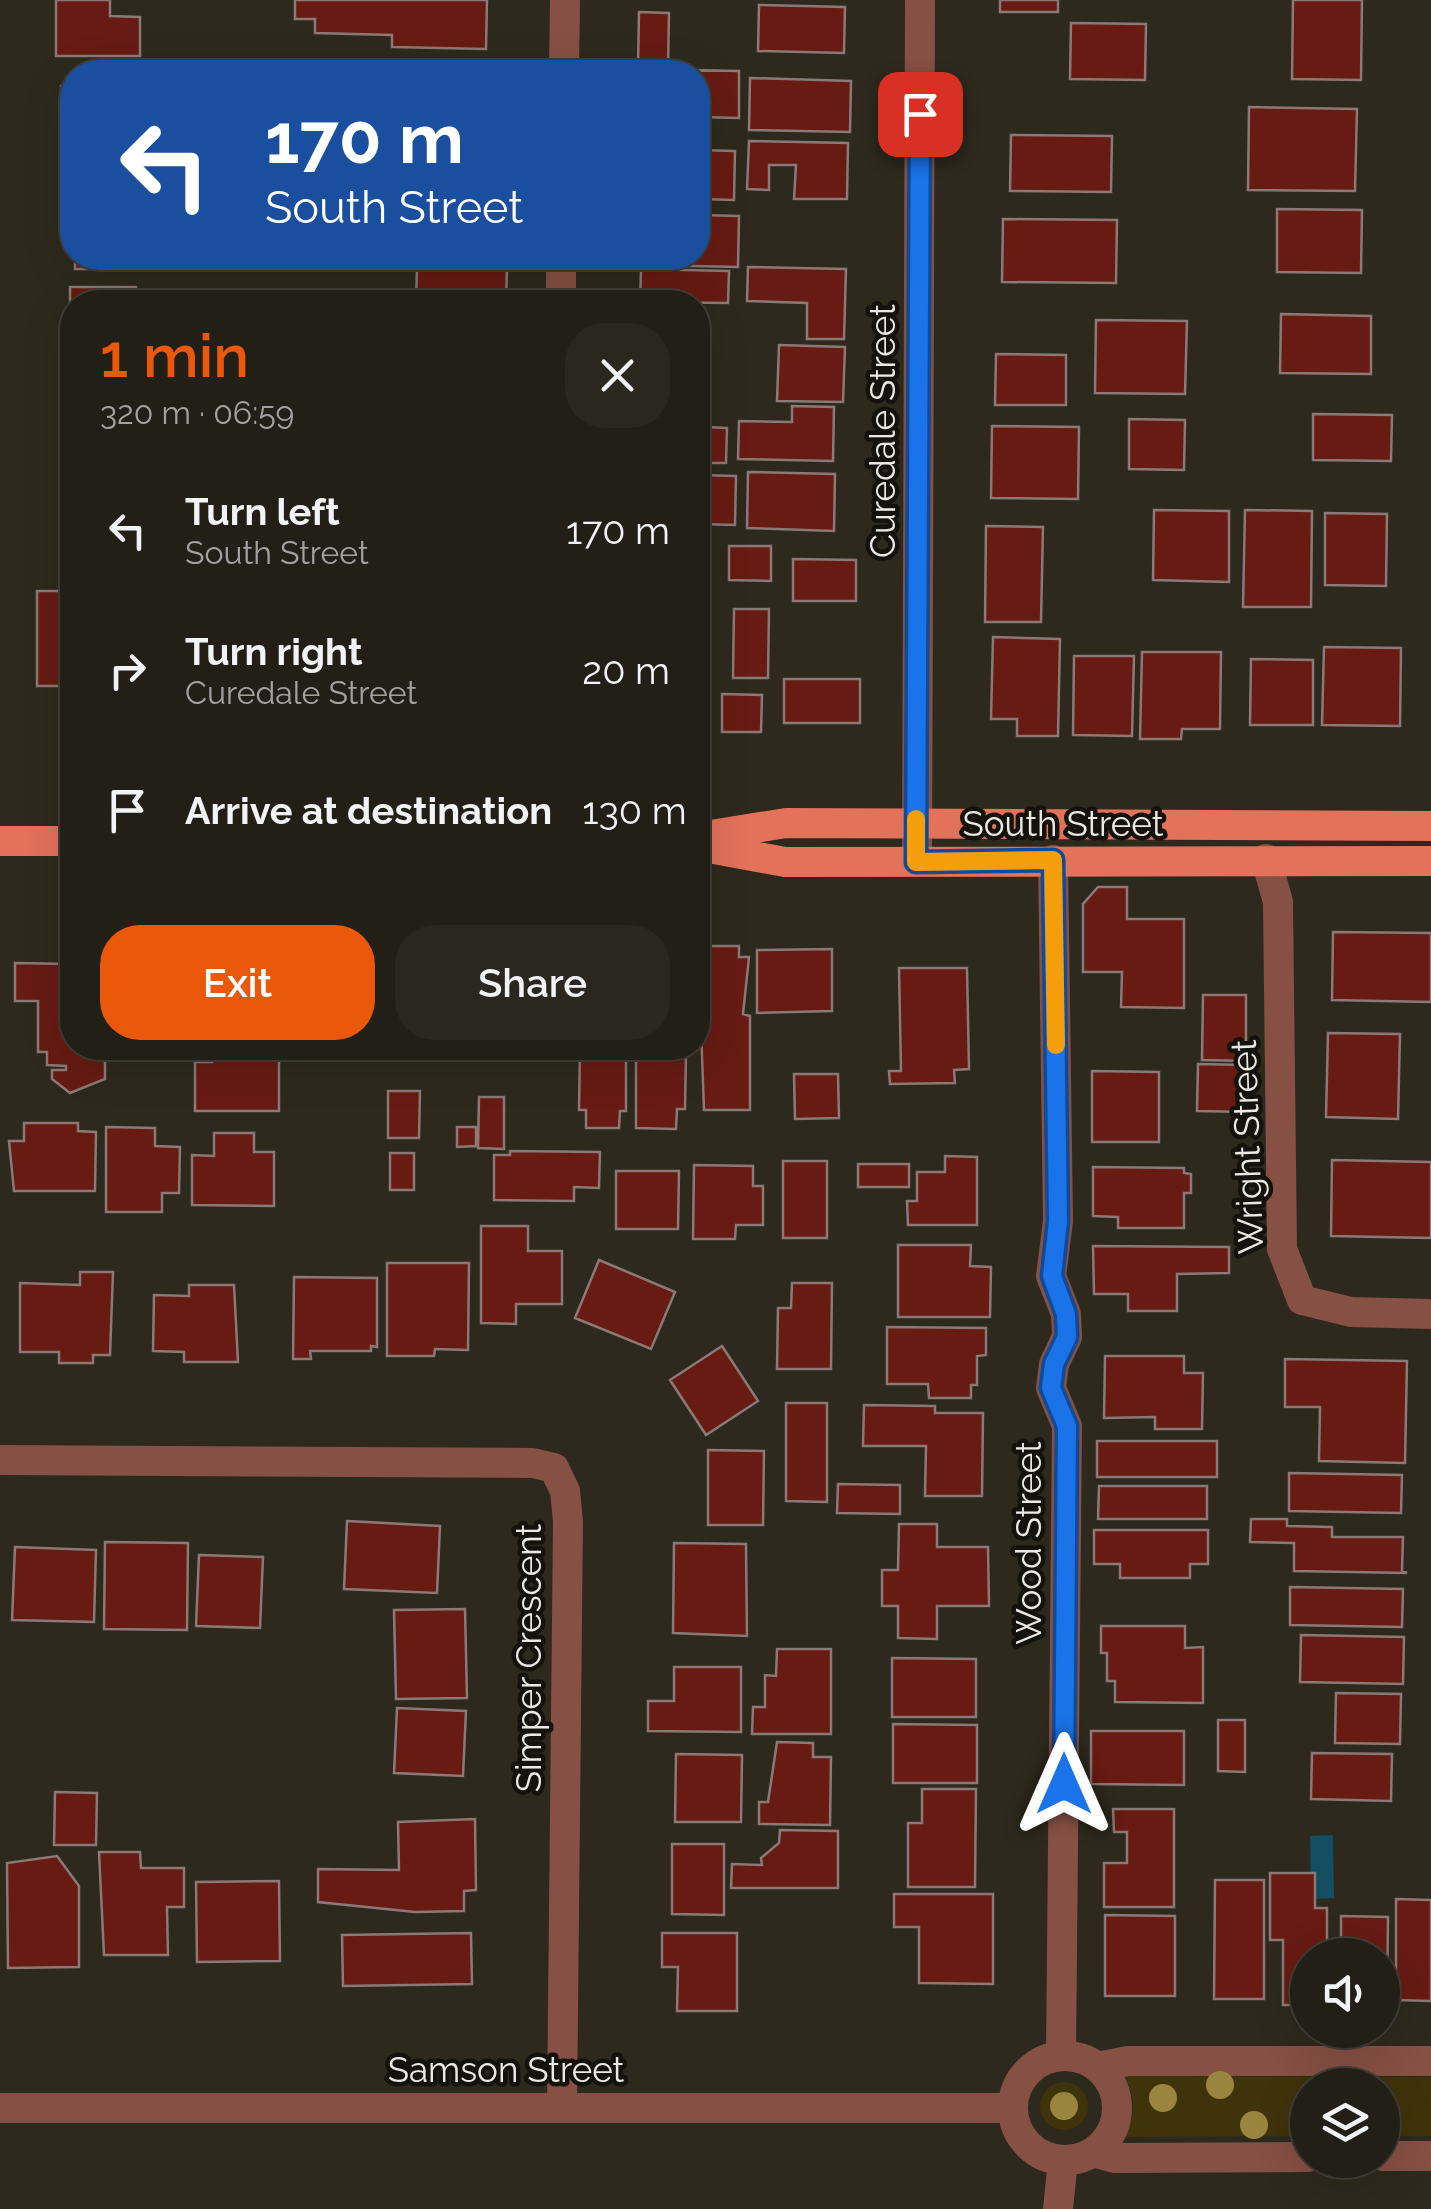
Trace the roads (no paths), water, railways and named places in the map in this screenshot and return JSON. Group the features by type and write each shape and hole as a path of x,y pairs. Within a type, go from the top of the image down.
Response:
{"main road":[{"name":"South Street","path":"710,836 786,823 1431,826"},
{"path":"0,841 60,841"},
{"name":"South Street","path":"710,848 785,862 1431,861"}],"street":[{"path":"564,60 565,0"},
{"name":"Curedale Street","path":"916,862 920,0"},
{"name":"Wright Street","path":"1266,859 1278,902 1282,1249 1302,1300 1351,1312 1431,1314"},
{"name":"Wood Street","path":"1053,860 1058,1221 1052,1276 1066,1314 1067,1337 1054,1364 1051,1388 1067,1426 1061,2056"},
{"name":"Simper Crescent","path":"0,1460 533,1462 554,1468 565,1491 568,1521 562,2106"},
{"path":"1097,2066 1117,2100 1116,2119 1108,2138 1093,2152 1063,2160 1033,2149 1014,2124 1016,2088 1026,2072 1042,2061 1061,2056 1097,2066 1128,2061 1431,2061"},
{"name":"Samson Street","path":"0,2108 1012,2108"},
{"path":"1093,2152 1115,2158 1290,2157"},
{"path":"1400,2156 1431,2156"},
{"path":"1058,2209 1063,2160"}],"water":[{"path":"1333,1835 1334,1898 1311,1899 1310,1836"}]}
